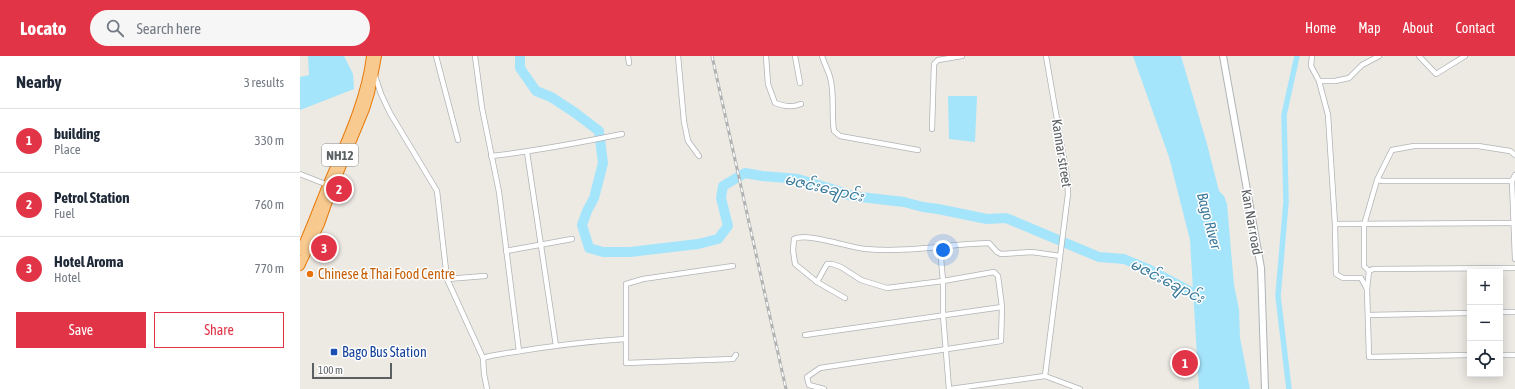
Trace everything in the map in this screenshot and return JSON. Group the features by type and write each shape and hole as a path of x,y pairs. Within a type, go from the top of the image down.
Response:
{"highway":[{"name":"NH12","path":"300,266 320,224 330,186 365,86 371,56"},
{"name":"NH12","path":"300,251 364,109 370,93 376,56"}],"street":[{"path":"436,56 458,140"},
{"path":"474,56 482,108 499,192 519,351"},
{"path":"628,56 629,63"},
{"path":"678,56 684,122 688,141 699,156"},
{"path":"766,56 768,84 775,103 784,106 796,106 801,104"},
{"path":"795,56 800,83"},
{"path":"822,56 830,77 834,131 840,136 918,150"},
{"path":"932,129 934,64 938,60 962,56"},
{"name":"Kannar street","path":"1046,56 1067,177 1068,194 1046,376"},
{"name":"Kan Nar road","path":"1223,56 1261,268 1265,389"},
{"path":"1312,56 1311,66 1319,81 1328,115 1335,224 1336,274 1342,278 1362,278 1367,289"},
{"path":"1319,81 1334,81 1349,78 1362,65 1379,56"},
{"path":"1419,56 1436,74 1465,56"},
{"path":"374,73 381,94 390,113 437,191 447,278 483,358 487,389"},
{"path":"491,156 576,144 622,134"},
{"path":"1369,271 1364,266 1364,225 1377,180 1392,150 1414,146 1478,146 1510,151 1515,155"},
{"path":"527,152 556,346"},
{"path":"300,174 330,186"},
{"path":"1515,175 1512,181 1515,259"},
{"path":"1377,180 1512,181"},
{"path":"1335,224 1514,223"},
{"path":"845,298 817,282 795,264 793,250 794,239 798,237 822,240 866,249 895,250 989,243 997,252 1001,254 1032,252 1060,253"},
{"path":"506,251 572,239"},
{"path":"940,247 943,281 943,315 949,389 991,386 1046,376 1080,389"},
{"path":"817,282 827,264 841,267 861,280 887,288 943,281 994,272 998,276 1002,307 1001,341 820,368 807,377 809,385 824,389"},
{"path":"733,266 643,279 626,284 625,339 626,363 733,359 736,355"},
{"path":"1369,271 1373,269 1515,268"},
{"path":"1369,271 1367,289 1369,357 1467,355"},
{"path":"447,278 485,276"},
{"path":"804,335 1002,307"},
{"path":"1368,314 1467,312"},
{"path":"1503,312 1515,312"},
{"path":"483,358 519,351 592,341 625,339"},
{"path":"1503,355 1515,355"}],"water":[{"path":"308,56 344,56 353,74 354,89 300,110 300,77 309,75"},
{"name":"Bago River","path":"1133,56 1181,56 1219,191 1224,196 1227,204 1234,285 1239,309 1240,338 1250,389 1199,389 1190,240 1169,157"},
{"path":"948,96 977,96 975,142 949,139"}],"waterway":[{"name":"မဇင်းချောင်း","path":"520,56 520,68 536,91 551,97 599,131 603,163 594,198 582,225 589,248 603,252 630,252 698,244 718,239 728,226 721,198 723,186 745,173 798,179 852,196 904,202 987,219 1006,218 1099,257 1124,259 1148,269 1204,299"},
{"path":"1289,389 1278,296 1286,202 1284,115 1297,56"}],"railway":[{"path":"712,56 786,389"}],"place":[{"name":"Petrol Station","path":"339,189"},
{"name":"Hotel Aroma","path":"324,248"},
{"name":"Chinese & Thai Food Centre","path":"310,274"},
{"name":"Bago Bus Station","path":"334,352"},
{"name":"building","path":"1185,363"}]}
